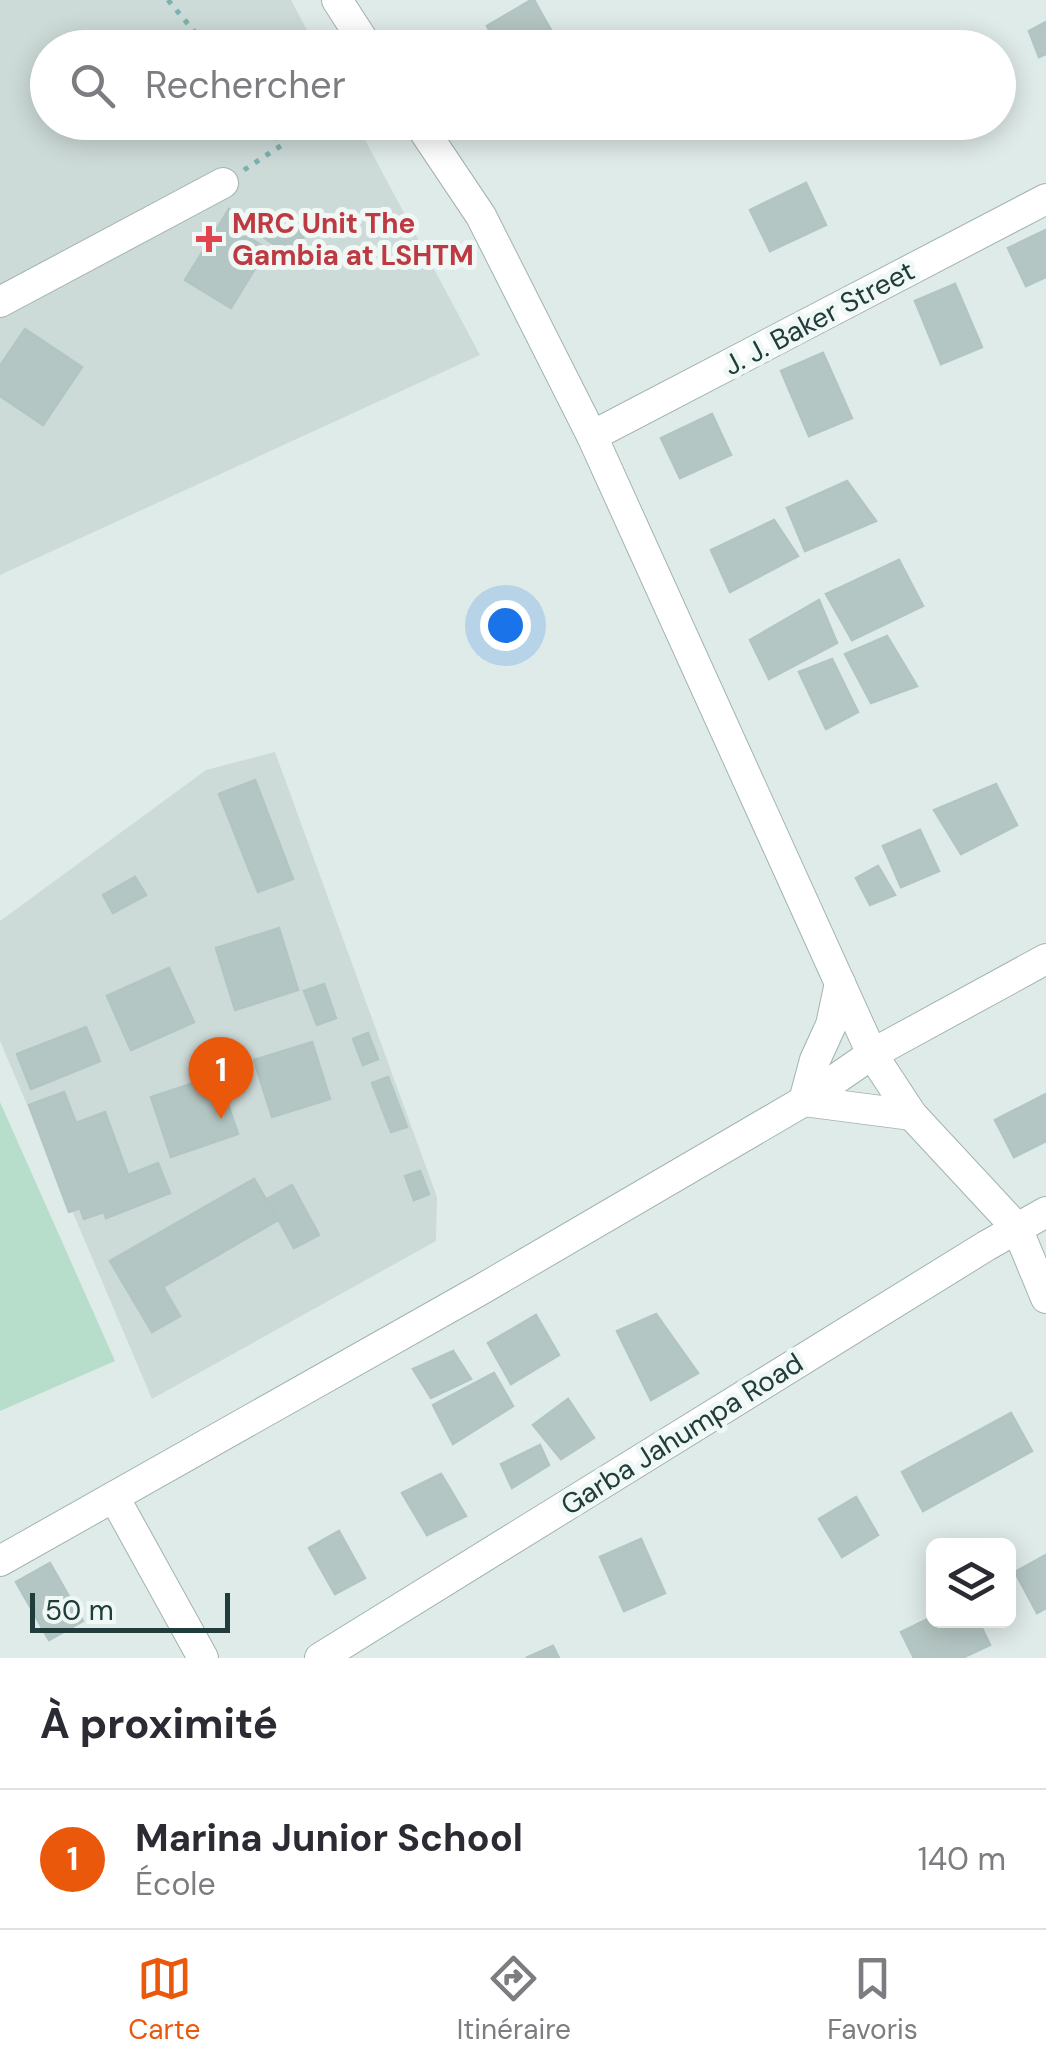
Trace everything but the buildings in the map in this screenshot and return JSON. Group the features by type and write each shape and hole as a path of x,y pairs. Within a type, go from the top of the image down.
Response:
{"street":[{"path":"337,0 356,30"},
{"path":"430,140 481,216 592,436 872,1054 912,1115 1016,1228 1046,1298"},
{"path":"0,302 222,184"},
{"name":"J. J. Baker Street","path":"592,436 1046,199"},
{"path":"0,1561 482,1289 804,1101 872,1054 1046,958"},
{"path":"804,1101 840,983"},
{"path":"804,1101 912,1115"},
{"name":"Garba Jahumpa Road","path":"320,1658 1046,1212"},
{"path":"114,1496 204,1658"}],"path":[{"path":"168,0 193,30"},
{"path":"222,184 282,145 279,140"}],"shaded area":[{"name":"MRC Unit The Gambia at LSHTM","path":"0,0 291,0 307,30 30,30 30,140 365,140 480,355 0,575"},
{"path":"275,752 437,1197 436,1241 152,1399 0,1041 0,921 206,770"}],"green space":[{"path":"0,1102 115,1361 0,1411"}],"place":[{"name":"MRC Unit The Gambia at LSHTM","path":"209,239"},
{"name":"Marina Junior School","path":"221,1119"}]}
